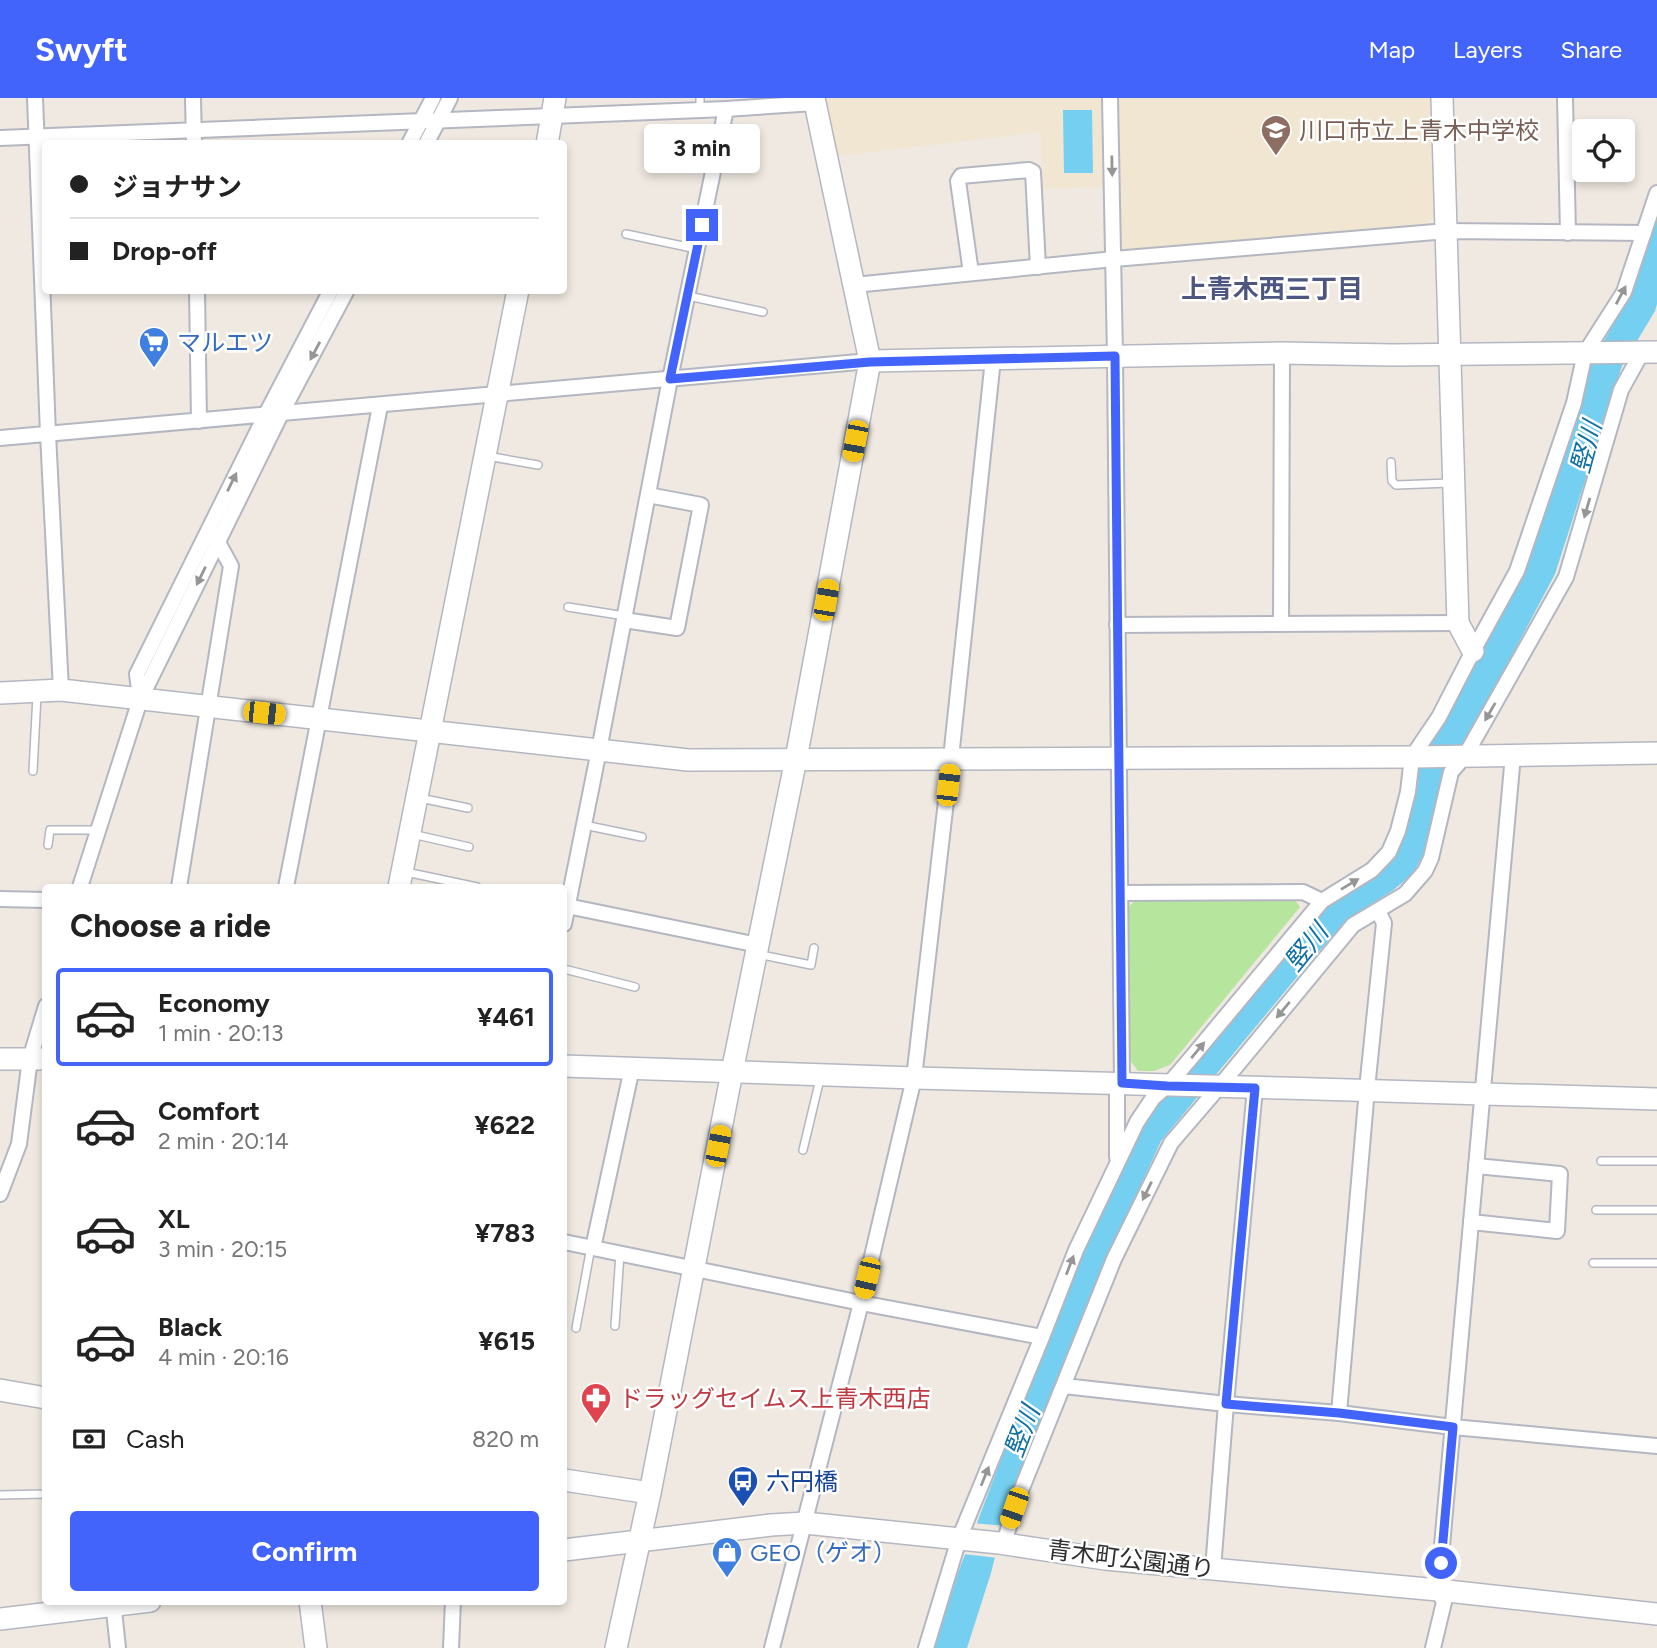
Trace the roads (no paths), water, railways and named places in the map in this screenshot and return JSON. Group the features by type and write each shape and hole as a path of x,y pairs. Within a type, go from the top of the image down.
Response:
{"street":[{"path":"35,98 42,272"},
{"path":"193,98 194,137"},
{"path":"411,140 433,98"},
{"path":"428,140 450,98"},
{"path":"1110,98 1121,893 1117,1162"},
{"path":"1442,98 1458,623 1473,651"},
{"path":"1565,98 1568,233"},
{"path":"0,138 194,137 438,121 554,107 700,104 726,109 814,100 870,362 796,759 650,1493 615,1648"},
{"path":"548,140 554,107"},
{"path":"726,109 567,906 757,950"},
{"path":"971,274 958,181 961,176 1029,170 1033,172 1038,267"},
{"path":"926,1648 963,1539 1076,1250 1137,1122 1153,1098 1167,1086 1322,901 1373,870 1389,852 1398,831 1416,757 1517,571 1574,403 1585,354 1624,292 1657,193"},
{"path":"854,285 1114,259 1447,232 1644,233"},
{"path":"43,294 61,690"},
{"path":"197,294 199,422"},
{"path":"140,700 137,674 329,294"},
{"path":"81,884 140,700 281,414 345,294"},
{"path":"401,879 517,294"},
{"path":"0,438 870,362 1282,353 1450,355 1650,352"},
{"path":"1002,1543 1114,1259 1171,1143 1353,925 1405,894 1424,872 1431,858 1451,772 1566,577 1621,390 1650,352"},
{"path":"1281,624 1282,353"},
{"path":"772,1648 861,1303 914,1078 993,359"},
{"path":"287,884 380,406"},
{"path":"624,618 677,628 680,614 701,505 648,495"},
{"path":"179,884 231,566 211,527"},
{"path":"1117,625 1458,623"},
{"path":"0,693 61,690 688,760 1416,757 1657,753"},
{"path":"1433,1648 1444,1602 1438,1590 1513,755"},
{"path":"1121,893 1303,892 1322,901"},
{"path":"0,899 42,900"},
{"path":"1339,1413 1384,923 1378,911"},
{"path":"0,1194 19,1144 42,1032"},
{"path":"0,1059 38,1059"},
{"path":"567,1066 1657,1099"},
{"path":"592,1248 632,1068"},
{"path":"1213,1569 1255,1088"},
{"path":"1471,1222 1557,1231 1560,1174 1476,1166"},
{"path":"567,1243 1042,1337"},
{"path":"1064,1387 1657,1446"},
{"path":"0,1390 42,1397"},
{"path":"567,1480 650,1493"},
{"name":"青木町公園通り","path":"567,1550 805,1523 1002,1543 1105,1559 1438,1590 1657,1614"},
{"path":"0,1619 99,1605"},
{"path":"113,1605 118,1648"},
{"path":"311,1605 316,1648"},
{"path":"451,1648 453,1605"}],"lane":[{"path":"626,234 697,249"},
{"path":"688,296 763,312"},
{"path":"485,456 538,465"},
{"path":"1391,462 1392,481 1396,485 1454,482"},
{"path":"568,607 624,618"},
{"path":"33,771 38,690"},
{"path":"417,797 468,807"},
{"path":"584,825 642,838"},
{"path":"48,845 50,830 99,830"},
{"path":"410,833 469,847"},
{"path":"401,879 448,884"},
{"path":"757,950 811,965 814,948"},
{"path":"567,970 635,987"},
{"path":"803,1150 821,1075"},
{"path":"1601,1161 1657,1161"},
{"path":"1596,1210 1657,1210"},
{"path":"576,1328 592,1248"},
{"path":"615,1326 620,1253"},
{"path":"1593,1264 1657,1263"},
{"path":"0,1495 42,1494"}],"water":[{"path":"1063,110 1092,110 1093,173 1064,173"},
{"name":"竪川","path":"1657,211 1655,311 1622,366 1555,574 1466,742 1426,849 1413,874 1342,926 1311,960 1161,1141 1066,1357 1005,1516 991,1573 967,1648 934,1648 958,1573 1078,1256 1140,1126 1332,899 1380,869 1415,768 1527,563 1588,369 1630,295"}],"place":[{"name":"川口市立上青木中学校","path":"1276,157"},
{"name":"マルエツ","path":"154,369"},
{"name":"ドラッグセイムス上青木西店","path":"596,1425"},
{"name":"六円橋","path":"743,1508"},
{"name":"GEO（ゲオ）","path":"727,1579"}],"district":[{"name":"上青木西三丁目","path":"1272,289"}]}
